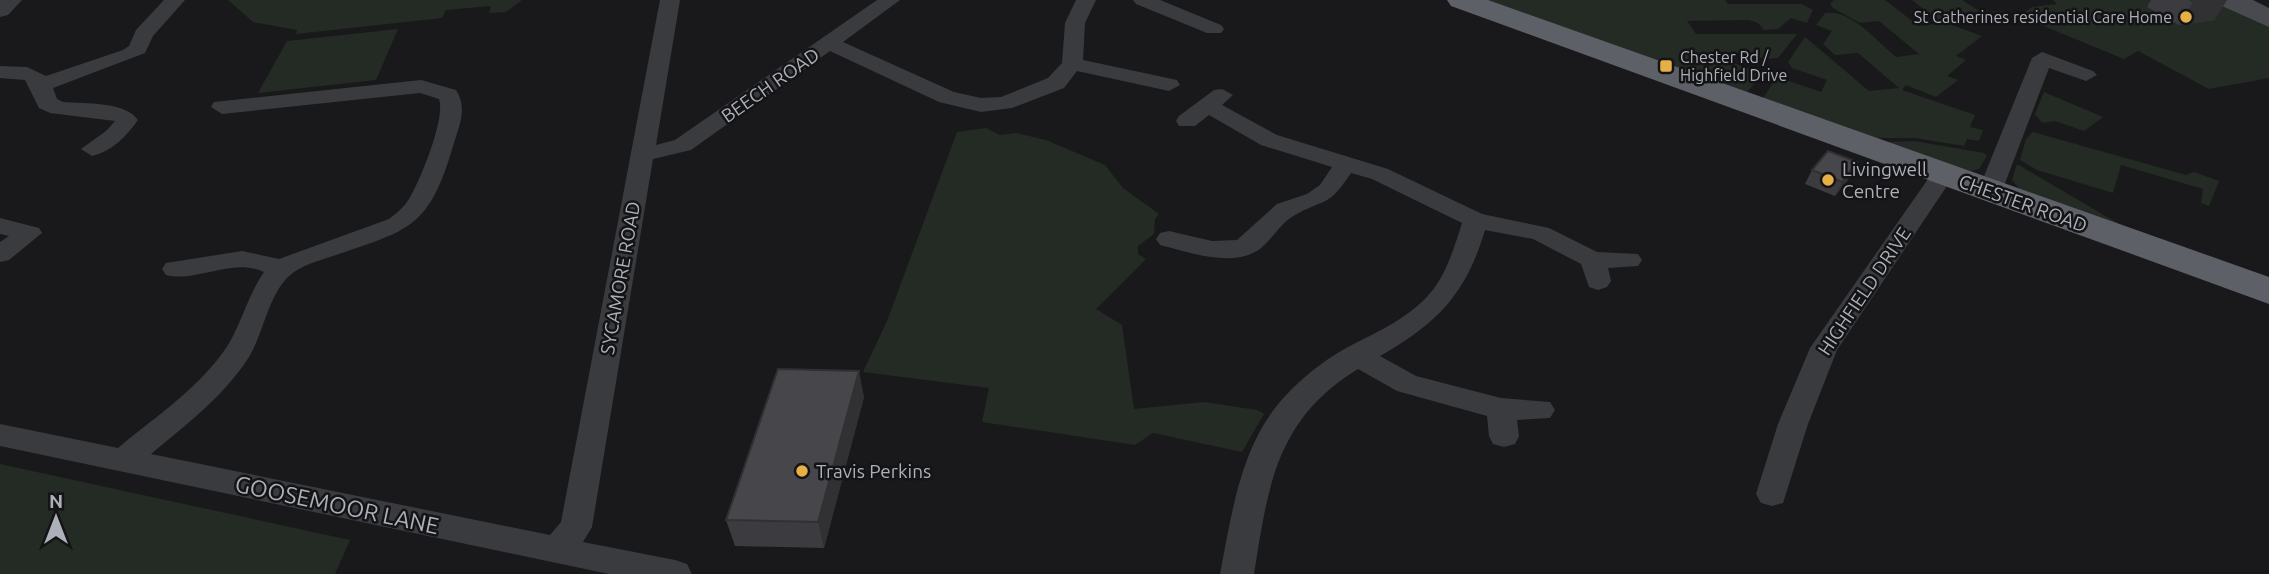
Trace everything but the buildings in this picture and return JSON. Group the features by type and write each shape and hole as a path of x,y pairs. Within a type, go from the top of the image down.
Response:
{"highway":[{"name":"CHESTER ROAD","path":"1461,0 2269,291"}],"main road":[{"path":"2232,0 2269,19"}],"street":[{"path":"0,10 10,0"},
{"path":"43,84 138,49 143,34 175,0"},
{"name":"SYCAMORE ROAD","path":"557,550 576,527 670,0"},
{"name":"BEECH ROAD","path":"642,155 683,145 890,0"},
{"path":"829,43 947,97 981,105 1004,103 1056,83 1072,64 1075,23 1086,0"},
{"path":"1143,0 1213,29"},
{"path":"1167,29 1184,18"},
{"path":"1990,191 2042,58 2085,75"},
{"path":"1072,64 1136,87 1169,85"},
{"path":"0,72 22,73 35,77 43,84 47,103 58,107 122,115 127,120 114,136 92,149"},
{"path":"123,461 220,376 239,350 269,285 280,270 311,255 374,234 412,213 421,201 452,103 448,94 421,86 222,107"},
{"path":"1186,121 1215,100 1269,140 1347,162 1408,187 1475,220 1540,233 1595,271 1629,260"},
{"path":"1166,237 1212,249 1241,248 1250,244 1286,209 1316,199 1328,190 1347,162"},
{"name":"HIGHFIELD DRIVE","path":"1772,494 1793,424 1824,348 1943,174"},
{"path":"1237,574 1262,458 1285,417 1318,380 1403,328 1438,302 1460,261 1475,220"},
{"path":"0,226 30,233 0,254"},
{"path":"175,269 259,260 280,270"},
{"path":"1356,355 1408,384 1503,422 1540,410"},
{"name":"GOOSEMOOR LANE","path":"0,435 675,574"}],"shaded area":[{"path":"228,0 522,0 506,12 489,13 491,6 446,10 442,18 296,34 297,30 253,22"},
{"path":"1484,0 1725,0 1728,4 1802,4 1813,10 1807,23 1791,18 1778,29 1764,30 1758,23 1749,20 1687,21 1696,34 1797,34 1778,58 1765,59 1740,51 1733,63 1764,73 1747,92"},
{"path":"1834,0 1885,0 1919,26 1941,23 1912,0 1962,0 1981,12 2006,11 1945,19 1944,22 1982,36 1956,56 1966,60 1947,76 1958,80 1936,97 1906,85 1902,90 1975,115 1970,127 1983,130 1979,141 1967,139 1964,146 1915,138 1876,138 1763,98 1777,77 1821,92 1827,80 1792,68 1788,62 1805,37 1869,91 1899,88 1858,53 1835,55 1823,44 1832,31 1816,25 1825,13 1835,13 1854,21 1896,57 1919,54 1879,21 1860,23 1833,8 1830,4"},
{"path":"2053,0 2218,0 2269,26 2269,78 2209,89 2138,51 2124,59 2019,16 2032,7 2057,4"},
{"path":"398,29 376,80 258,93 287,41"},
{"path":"2044,92 2103,117 2084,131 2055,121 2042,123 2035,114"},
{"path":"986,128 1000,135 1016,133 1046,140 1105,165 1123,188 1159,214 1155,219 1154,234 1138,246 1138,254 1146,259 1096,309 1122,325 1134,409 1204,402 1257,410 1264,414 1242,452 1153,433 1135,445 982,422 989,388 863,372 887,321 957,132"},
{"path":"2033,132 2186,175 2194,172 2219,181 2209,206 2201,203 2203,189 2121,165 2113,193 2037,170 2020,160 2026,139"},
{"path":"1914,141 1984,153 1987,156 1979,169 1970,171 1883,142"},
{"path":"2017,164 2131,231 2020,189 2012,180"},
{"path":"0,464 350,540 335,574 0,574"}],"place":[{"name":"St Catherines residential Care Home","path":"2186,17"},
{"name":"Chester Rd / Highfield Drive","path":"1666,66"},
{"name":"Livingwell Centre","path":"1828,180"},
{"name":"Travis Perkins","path":"802,471"}]}
